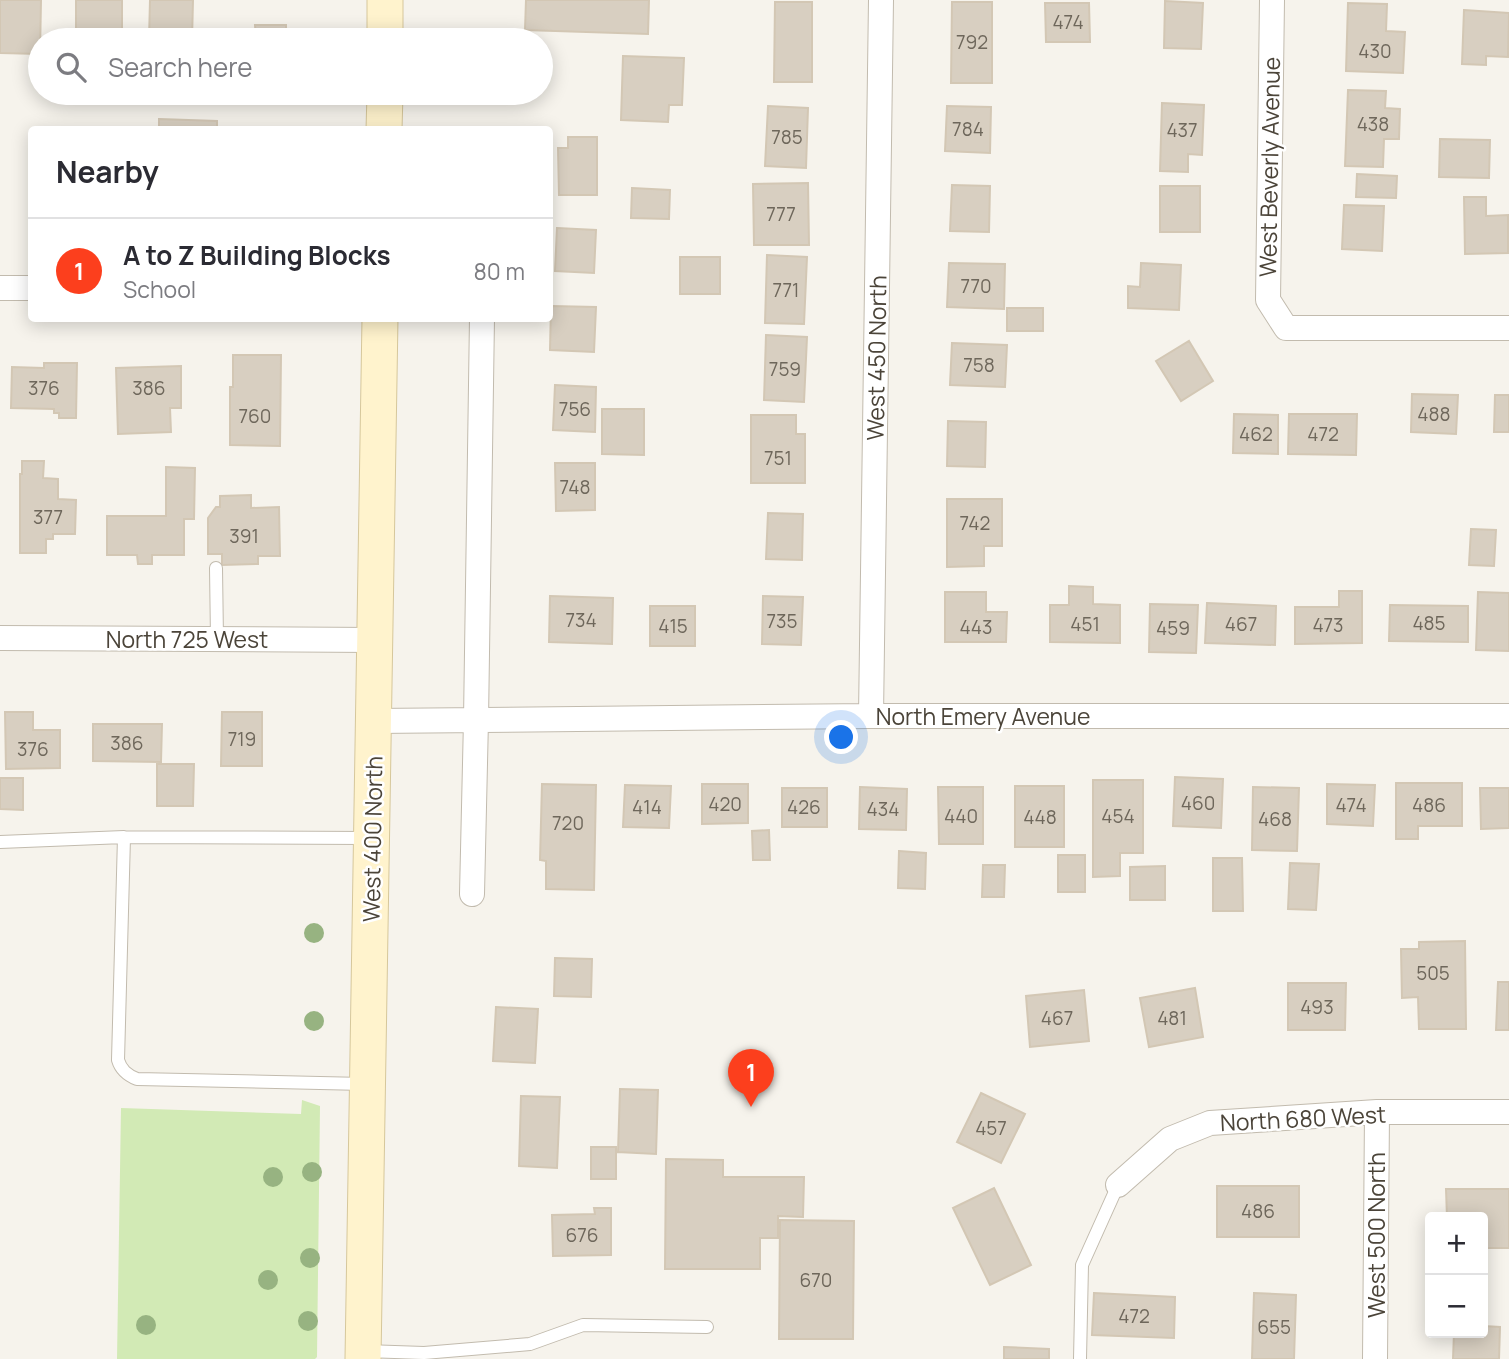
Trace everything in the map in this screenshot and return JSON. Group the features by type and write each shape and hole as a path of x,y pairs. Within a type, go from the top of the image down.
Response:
{"main road":[{"path":"385,0 385,28"},
{"path":"384,126 385,105"},
{"name":"West 400 North","path":"363,1355 380,322"}],"street":[{"name":"West 450 North","path":"871,716 881,0"},
{"name":"West Beverly Avenue","path":"1272,0 1268,300 1286,328 1509,328"},
{"path":"0,288 28,288"},
{"path":"472,894 482,322"},
{"name":"North 725 West","path":"0,638 374,640"},
{"name":"North Emery Avenue","path":"374,721 871,716 1509,716"},
{"name":"North 680 West","path":"1118,1185 1170,1139 1210,1123 1377,1112 1509,1112"},
{"name":"West 500 North","path":"1375,1359 1377,1112"}],"lane":[{"path":"216,568 217,639"},
{"path":"0,842 124,837 372,838"},
{"path":"124,837 118,1060 128,1076 137,1079 367,1084"},
{"path":"1080,1359 1082,1265 1118,1185"},
{"path":"363,1355 530,1344 583,1325 707,1327"}],"green space":[{"path":"302,1100 320,1106 317,1357 117,1359 121,1108 301,1114"}],"building":[{"path":"0,0 41,0 40,28 28,28 28,54 0,53"},
{"path":"76,0 122,0 122,28 76,28"},
{"path":"150,0 193,0 192,28 149,28"},
{"path":"526,0 649,0 648,34 525,28"},
{"path":"1165,1 1203,3 1201,49 1164,48"},
{"path":"775,2 812,2 812,82 774,82"},
{"path":"952,2 992,2 992,83 951,83"},
{"path":"1045,3 1089,3 1090,42 1046,42"},
{"path":"1348,3 1387,4 1386,31 1405,32 1403,73 1346,71"},
{"path":"1464,10 1509,13 1508,57 1486,56 1486,65 1462,64"},
{"path":"255,25 286,25 286,28 255,28"},
{"path":"623,56 684,58 682,105 669,105 668,122 621,120"},
{"path":"1348,90 1386,91 1385,108 1400,109 1399,139 1384,139 1383,167 1345,166"},
{"path":"1162,103 1204,105 1202,155 1188,154 1188,172 1160,171"},
{"path":"768,106 808,108 806,168 765,166"},
{"path":"947,106 991,107 990,153 945,151"},
{"path":"159,119 217,121 217,126 159,126"},
{"path":"568,137 597,137 597,195 559,195 558,148 568,148"},
{"path":"1440,139 1490,140 1489,178 1439,177"},
{"path":"1357,174 1397,176 1396,198 1356,197"},
{"path":"808,183 809,245 754,245 753,184"},
{"path":"952,185 990,186 989,232 950,231"},
{"path":"1160,186 1200,186 1200,232 1160,232"},
{"path":"632,188 670,190 669,219 631,218"},
{"path":"1464,197 1486,197 1486,216 1508,215 1508,253 1465,254"},
{"path":"1344,205 1384,206 1382,251 1342,249"},
{"path":"557,228 596,230 594,273 555,271"},
{"path":"767,255 807,257 804,324 765,323"},
{"path":"680,257 720,257 720,294 680,294"},
{"path":"949,263 1005,264 1004,309 947,307"},
{"path":"1141,263 1181,265 1179,310 1128,308 1128,286 1140,287"},
{"path":"553,306 596,307 594,352 550,350"},
{"path":"1007,308 1043,308 1043,331 1007,331"},
{"path":"766,335 807,337 804,402 764,400"},
{"path":"1189,341 1213,381 1181,401 1156,361"},
{"path":"952,343 1007,345 1005,387 950,385"},
{"path":"233,355 281,355 280,446 230,445"},
{"path":"44,363 77,363 76,418 59,418 59,413 54,413 54,409 11,408 12,367 44,368"},
{"path":"181,366 181,408 170,408 171,432 118,434 116,368"},
{"path":"555,385 596,387 595,432 553,430"},
{"path":"1412,394 1458,395 1456,434 1411,432"},
{"path":"1495,395 1509,395 1509,432 1494,432"},
{"path":"602,409 644,409 644,455 602,454"},
{"path":"1234,414 1278,415 1278,454 1233,453"},
{"path":"1289,414 1357,414 1356,455 1288,454"},
{"path":"751,415 796,415 796,434 805,434 805,483 751,483"},
{"path":"948,421 986,422 985,467 947,466"},
{"path":"22,461 44,461 43,478 58,479 58,499 76,500 75,534 53,534 53,539 46,539 46,553 20,553"},
{"path":"555,463 595,463 595,510 556,511"},
{"path":"166,467 195,468 194,519 184,519 184,555 152,555 152,564 138,564 137,555 107,555 107,516 166,516"},
{"path":"251,495 251,508 279,507 280,556 258,556 258,564 222,565 222,554 208,554 208,518 216,507 220,507 220,496"},
{"path":"947,499 1002,499 1002,546 984,546 984,566 947,567"},
{"path":"768,513 803,514 802,560 766,559"},
{"path":"1471,529 1496,530 1494,566 1469,565"},
{"path":"1069,586 1093,587 1093,604 1120,605 1120,643 1050,642 1050,605 1069,605"},
{"path":"1339,591 1362,591 1362,643 1295,644 1295,607 1339,607"},
{"path":"945,592 986,592 986,612 1007,612 1006,642 945,642"},
{"path":"1478,592 1509,593 1509,651 1476,650"},
{"path":"550,596 613,598 612,644 549,642"},
{"path":"763,596 803,597 801,645 762,644"},
{"path":"1207,603 1276,606 1275,645 1205,643"},
{"path":"1150,604 1198,605 1196,653 1149,652"},
{"path":"1390,605 1468,606 1468,642 1389,641"},
{"path":"650,606 695,606 695,646 650,646"},
{"path":"5,712 33,712 33,730 60,730 60,768 6,769"},
{"path":"222,712 262,712 262,766 221,766"},
{"path":"93,724 162,724 161,762 93,761"},
{"path":"157,764 194,764 193,806 157,806"},
{"path":"1175,777 1223,779 1221,828 1173,826"},
{"path":"0,778 23,778 23,810 0,809"},
{"path":"1093,780 1143,780 1143,853 1120,853 1120,876 1093,877"},
{"path":"1396,783 1462,783 1462,826 1418,826 1418,839 1396,839"},
{"path":"542,784 596,785 594,890 546,889 546,861 540,860"},
{"path":"702,784 748,784 748,823 702,824"},
{"path":"1327,784 1375,785 1373,826 1327,824"},
{"path":"625,785 671,786 669,828 623,827"},
{"path":"1015,786 1064,786 1064,847 1015,847"},
{"path":"860,787 907,789 906,830 859,829"},
{"path":"938,787 983,787 983,844 939,844"},
{"path":"1253,787 1299,788 1297,851 1252,850"},
{"path":"782,788 827,788 827,827 782,827"},
{"path":"1480,788 1509,788 1509,828 1481,829"},
{"path":"769,830 770,860 753,860 752,831"},
{"path":"899,851 926,853 925,889 898,888"},
{"path":"1058,855 1085,855 1085,892 1058,892"},
{"path":"1213,858 1242,858 1243,911 1213,911"},
{"path":"1290,863 1319,864 1316,910 1288,909"},
{"path":"983,865 1005,865 1004,897 982,897"},
{"path":"1165,866 1165,900 1130,900 1130,867"},
{"path":"1465,941 1466,1029 1419,1029 1418,997 1402,998 1401,949 1419,949 1419,942"},
{"path":"555,958 592,959 591,997 554,996"},
{"path":"1498,982 1509,982 1509,1030 1496,1030"},
{"path":"1288,983 1346,983 1345,1030 1288,1030"},
{"path":"1195,988 1203,1037 1149,1047 1140,998"},
{"path":"1084,990 1089,1041 1030,1047 1026,996"},
{"path":"496,1007 538,1009 535,1063 493,1061"},
{"path":"620,1089 658,1090 656,1154 618,1152"},
{"path":"981,1093 1025,1114 1001,1163 957,1142"},
{"path":"521,1096 560,1097 557,1168 519,1166"},
{"path":"591,1147 616,1147 616,1179 591,1179"},
{"path":"666,1159 723,1160 723,1177 804,1177 803,1217 778,1216 778,1238 760,1238 760,1269 665,1269"},
{"path":"1217,1186 1299,1186 1299,1237 1217,1237"},
{"path":"994,1188 1031,1265 990,1285 953,1208"},
{"path":"1446,1189 1509,1189 1509,1248 1488,1248 1488,1212 1447,1212"},
{"path":"594,1208 611,1208 611,1255 553,1256 552,1215 595,1214"},
{"path":"780,1220 854,1221 853,1339 779,1339"},
{"path":"1094,1293 1175,1297 1174,1338 1092,1335"},
{"path":"1254,1293 1296,1295 1294,1359 1252,1359"},
{"path":"1488,1326 1500,1327 1499,1359 1453,1359 1454,1338 1488,1338"},
{"path":"1004,1347 1049,1349 1049,1359 1004,1359"}],"place":[{"name":"A to Z Building Blocks","path":"751,1107"}]}
